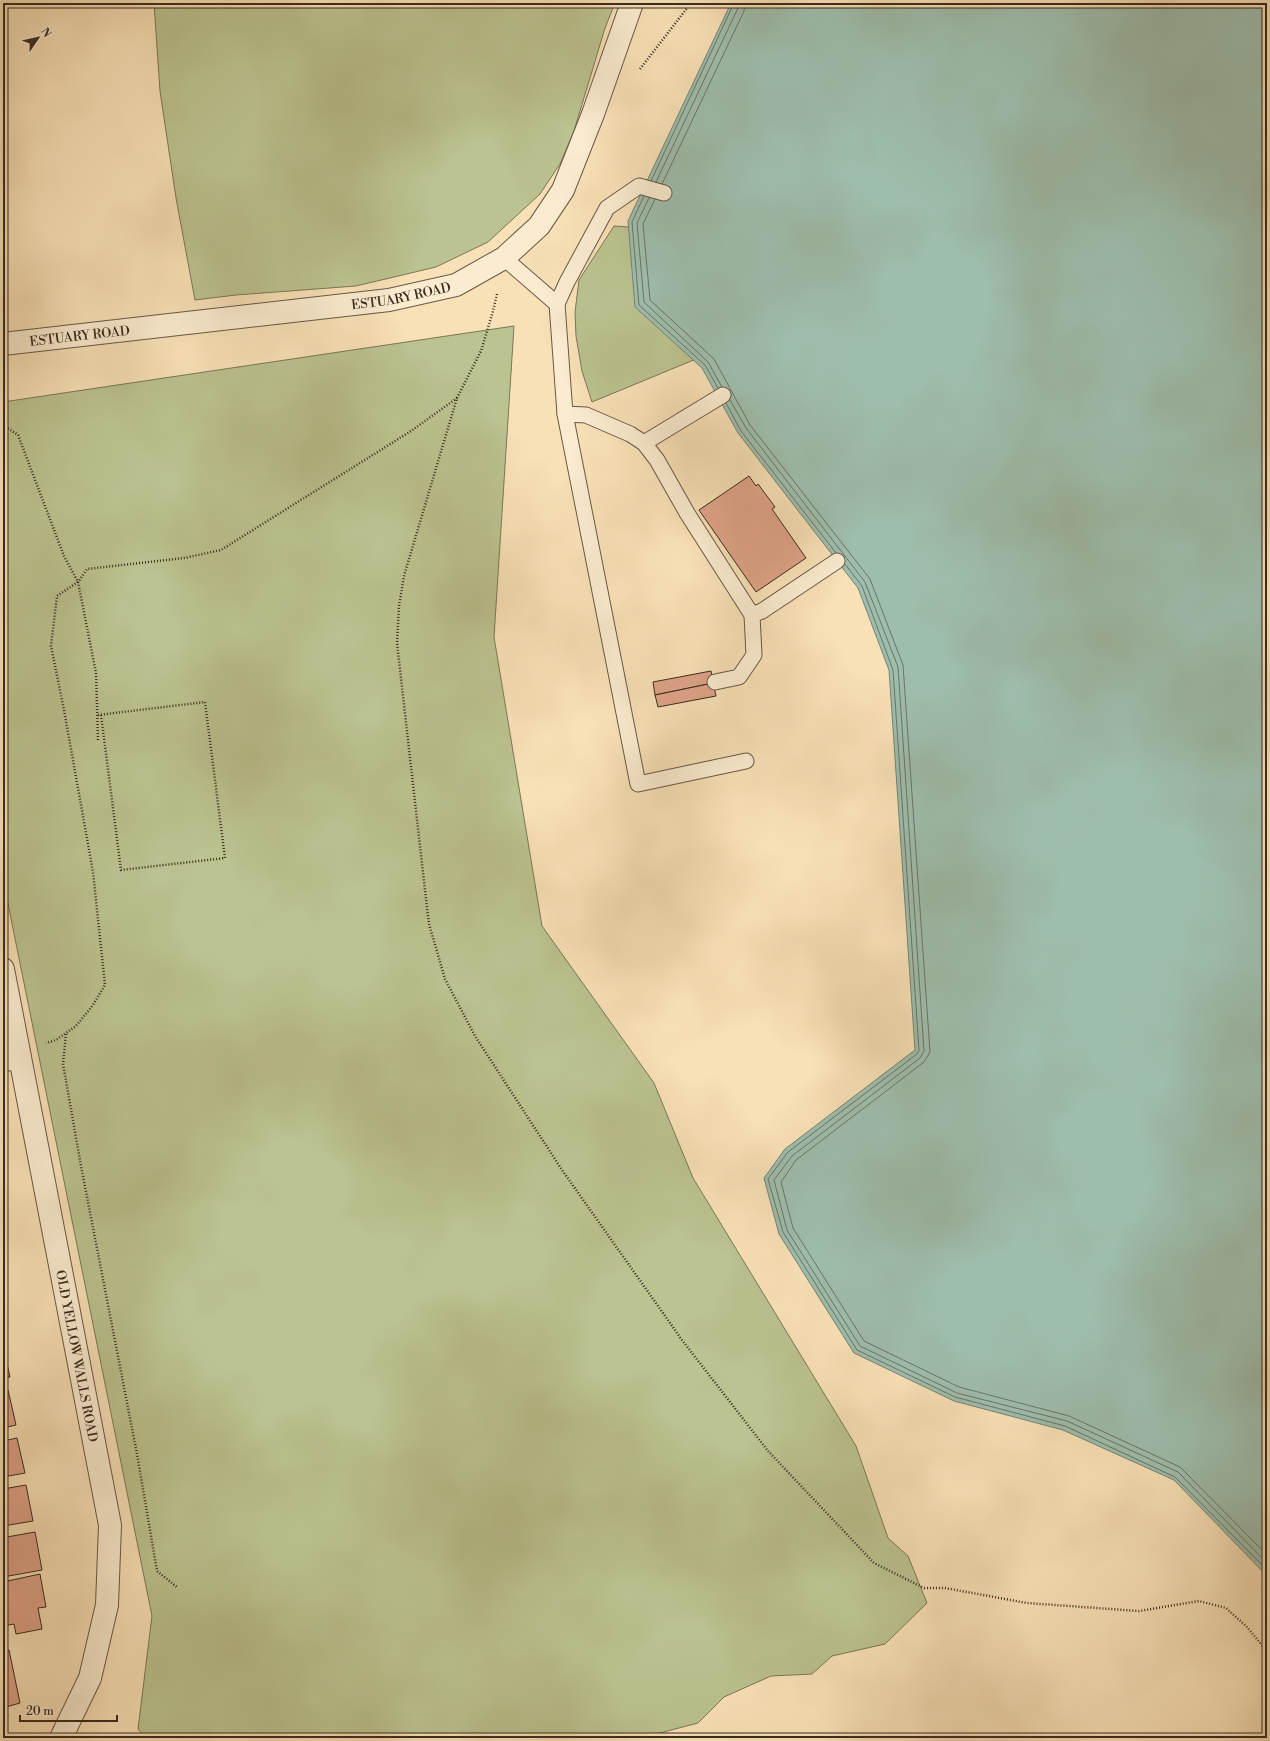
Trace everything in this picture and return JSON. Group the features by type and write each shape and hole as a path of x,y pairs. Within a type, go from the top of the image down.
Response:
{"street":[{"name":"ESTUARY ROAD","path":"3,344 389,300 456,285 504,258 540,226 563,190 593,114 632,3"},
{"name":"OLD YELLOW WALLS ROAD","path":"3,969 12,1059 110,1525 108,1605 90,1678 61,1738"}],"lane":[{"path":"664,193 639,186 607,208 567,282 557,304 565,414 638,784 746,761"},
{"path":"504,258 557,304"},
{"path":"644,443 723,395"},
{"path":"565,414 586,415 630,434 644,443 657,460 687,513 752,615 754,655 739,677 715,682"},
{"path":"752,615 762,612 837,561"}],"path":[{"path":"504,258 493,311 481,351 457,398 404,576 399,606 397,643 429,924 445,979 479,1042 562,1170 682,1340 768,1451 874,1563 924,1588 944,1588 1027,1603 1139,1611 1199,1601 1226,1608 1246,1626 1267,1651"},
{"path":"12,1059 43,1043 56,1040 66,1034 76,1026 93,1005 105,985 93,872 51,646 57,596 78,582 87,569 184,558 221,550 411,431 457,398"},
{"path":"3,425 18,434 64,556 78,582 96,673 100,715 121,870 225,858 205,702 100,715"},
{"path":"98,740 100,715"},
{"path":"66,1034 64,1064 81,1166 137,1454 157,1571 178,1588"}],"green space":[{"path":"154,3 615,3 605,28 574,131 560,164 540,194 488,242 436,267 356,286 236,295 195,300 176,198 160,91"},
{"path":"614,226 629,227 713,352 592,402 582,371 576,336 575,312 579,280"},
{"path":"514,326 494,637 542,926 654,1083 693,1178 856,1446 888,1538 908,1556 927,1603 885,1644 832,1656 812,1674 771,1676 724,1697 698,1723 641,1738 145,1738 138,1729 152,1616 3,879 3,402"}],"water":[{"path":"731,3 1267,3 1267,1576 1174,1480 1063,1430 954,1401 854,1353 779,1234 764,1178 785,1149 915,1050 889,670 858,588 738,433 702,368 635,307 628,221"}],"building":[{"path":"749,476 756,486 758,484 775,507 772,509 806,558 756,592 699,510"},
{"path":"711,671 713,683 655,695 653,682"},
{"path":"713,683 716,696 658,707 655,695"},
{"path":"3,1346 10,1377 3,1378"},
{"path":"8,1390 16,1425 3,1428 3,1391"},
{"path":"17,1438 25,1473 3,1477 3,1441"},
{"path":"26,1485 33,1521 3,1526 3,1489"},
{"path":"35,1532 42,1570 3,1577 3,1534 6,1533 7,1537"},
{"path":"40,1574 46,1607 38,1608 42,1629 16,1634 14,1624 3,1626 3,1582"},
{"path":"3,1648 9,1650 20,1703 6,1707 8,1716 3,1718"}]}
